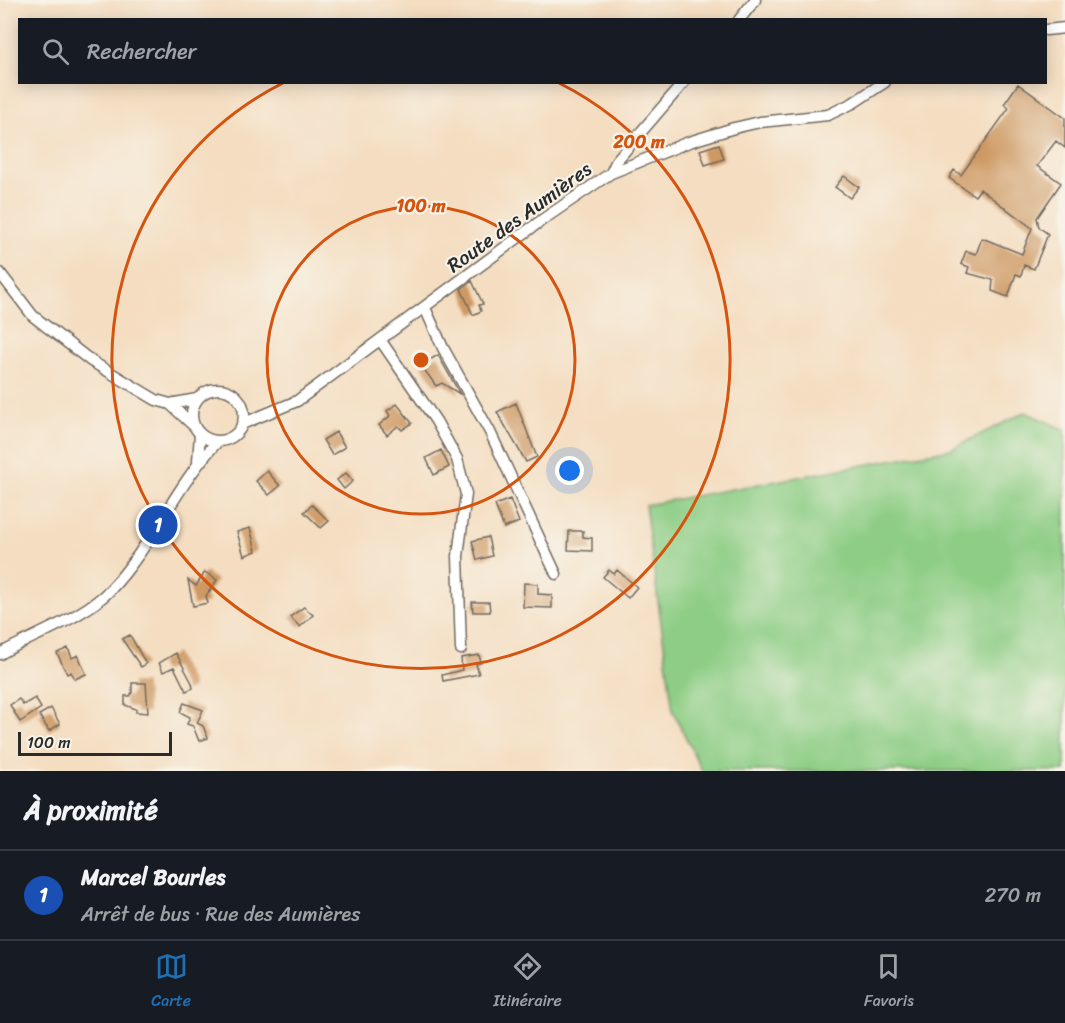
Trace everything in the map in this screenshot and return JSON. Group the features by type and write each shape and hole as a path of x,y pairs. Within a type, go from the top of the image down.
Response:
{"street":[{"path":"741,18 755,0"},
{"path":"1047,30 1065,28"},
{"path":"611,173 617,160 682,84"},
{"name":"Route des Aumières","path":"242,424 297,401 542,220 611,173 680,145 734,128 760,122 828,115 854,103 882,84"},
{"path":"0,273 20,301 56,336 149,396 170,404 197,430 218,441"},
{"path":"425,308 442,348 490,432 556,574"},
{"path":"381,341 436,421 457,459 466,494 458,556 461,649"},
{"path":"198,461 197,430 192,412 197,399 203,393 220,389 228,391 241,403 267,413"},
{"path":"170,404 197,399"},
{"path":"0,654 77,613 109,591 137,558 198,461 218,441 233,436 242,424 241,403"}],"green space":[{"path":"1025,412 1065,430 1065,771 702,771 673,711 645,505 951,449"}],"building":[{"path":"1018,84 1065,118 1065,148 1056,141 1037,166 1061,183 1037,218 1039,227 1048,234 1034,269 1024,265 1021,276 1016,274 1008,297 992,291 993,280 967,273 969,267 961,264 966,251 976,254 982,238 1022,254 1032,228 980,189 975,196 949,178 954,170 961,175 1009,108 1004,104"},
{"path":"719,144 724,159 705,165 700,150"},
{"path":"844,176 859,187 850,198 835,187"},
{"path":"472,281 483,304 479,305 481,311 473,315 461,289"},
{"path":"438,355 460,394 442,383 436,386 421,365"},
{"path":"516,403 537,457 526,462 497,412"},
{"path":"397,404 412,423 402,430 398,426 387,435 379,425 390,416 387,411"},
{"path":"336,432 345,447 332,455 323,440"},
{"path":"441,450 449,467 434,475 426,458"},
{"path":"267,471 280,486 269,495 256,481"},
{"path":"346,473 353,481 344,489 337,480"},
{"path":"510,499 519,522 504,528 495,505"},
{"path":"312,505 329,521 321,528 304,512"},
{"path":"250,528 256,551 244,556 237,532"},
{"path":"569,531 583,531 583,537 592,538 592,551 568,550"},
{"path":"488,537 492,556 477,560 472,541"},
{"path":"609,570 614,574 617,570 637,587 628,598 603,577"},
{"path":"205,572 217,580 206,596 208,603 193,606 188,580 196,586"},
{"path":"524,583 538,584 538,594 552,595 552,608 523,607"},
{"path":"472,602 489,602 490,612 473,612"},
{"path":"304,607 313,615 300,627 290,617"},
{"path":"130,635 146,664 141,667 122,639"},
{"path":"68,648 72,658 78,655 86,674 75,679 71,672 67,674 57,653"},
{"path":"176,653 192,683 193,688 186,691 174,667 163,672 159,663"},
{"path":"479,655 481,663 476,664 479,674 443,681 442,675 462,670 461,658"},
{"path":"132,683 146,683 148,713 136,712 136,709 125,705 125,696 130,696 132,692"},
{"path":"35,698 41,708 20,722 10,705 19,699 23,705"},
{"path":"184,703 203,710 197,723 203,726 208,738 199,741 193,726 187,724 190,717 180,712"},
{"path":"51,708 60,724 49,731 39,715"}],"place":[{"name":"Marcel Bourles","path":"158,525"}]}
